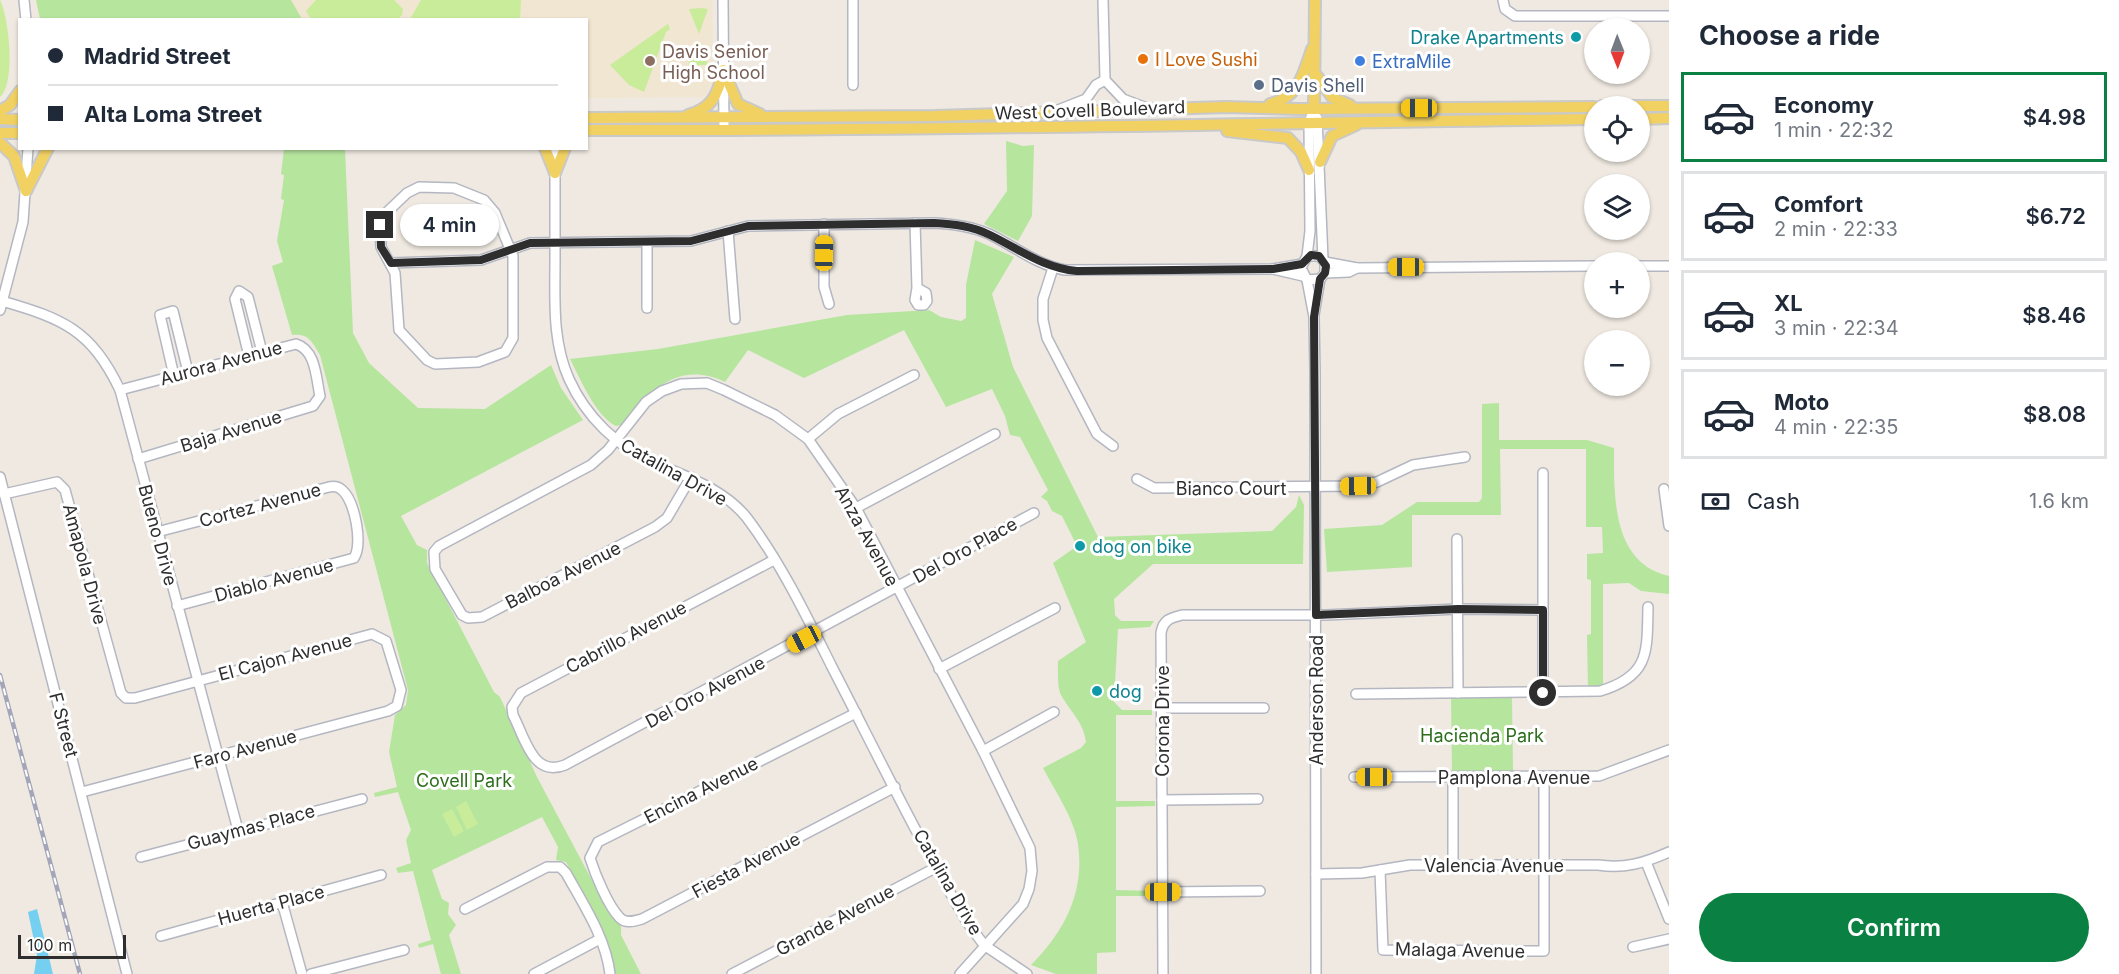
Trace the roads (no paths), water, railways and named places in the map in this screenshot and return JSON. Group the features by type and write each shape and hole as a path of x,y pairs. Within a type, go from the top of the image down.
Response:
{"main road":[{"path":"1314,109 1315,0"},
{"path":"1256,107 1279,102 1296,89 1315,40"},
{"path":"679,117 695,113 712,102 723,70"},
{"path":"723,70 732,96 738,104 748,111 775,117"},
{"path":"1315,72 1322,86 1333,98 1363,108"},
{"path":"0,111 10,105 18,94"},
{"name":"West Covell Boulevard","path":"588,118 935,116 1147,108 1584,106"},
{"path":"1650,106 1669,106"},
{"path":"1650,119 1669,118"},
{"path":"0,119 18,120"},
{"name":"West Covell Boulevard","path":"588,132 1188,126 1368,121 1584,119"},
{"path":"1320,162 1332,136 1368,121"},
{"path":"1188,126 1282,136 1294,143 1309,170"},
{"path":"0,133 18,133"},
{"path":"0,143 14,156 26,190"},
{"path":"26,190 47,150"},
{"path":"546,150 555,173"},
{"path":"555,173 564,150"}],"street":[{"path":"24,0 26,18"},
{"path":"723,0 724,130"},
{"path":"853,0 854,85"},
{"path":"1103,0 1105,80 1123,99 1147,108"},
{"path":"1503,0 1509,14 1524,16 1669,16"},
{"path":"1058,110 1086,99 1105,80"},
{"path":"1304,260 1310,223 1309,170 1314,109"},
{"path":"1314,122 1320,162 1320,230 1324,261"},
{"path":"1,305 21,231 28,150"},
{"name":"Catalina Drive","path":"555,150 555,319 560,352 568,378 584,405 616,440 647,459 691,477 745,516 774,560 815,633 966,922 984,945 1027,974"},
{"path":"419,187 454,188 488,202 513,249 511,345 505,352 492,358 455,365 435,364 427,360 399,330 395,273 391,263 381,247 382,220 407,193 419,187"},
{"path":"824,224 824,287 829,304"},
{"path":"915,224 917,288"},
{"path":"391,263 462,262 498,256 530,243 691,241 748,226 955,224 979,230 1053,268 1077,271 1273,269 1315,255 1324,261 1357,268 1584,267"},
{"path":"728,231 735,319"},
{"path":"647,243 647,308"},
{"name":"Anderson Road","path":"1304,260 1305,278 1314,317 1316,974"},
{"name":"Anderson Road","path":"1314,317 1324,261"},
{"path":"1650,266 1669,266"},
{"path":"1053,268 1043,299 1043,320 1047,338 1097,434 1113,446"},
{"path":"1273,269 1305,278 1349,272 1357,268"},
{"path":"249,356 235,299 239,291 248,297 262,352"},
{"name":"Bueno Drive","path":"1,305 60,319 94,346 120,390 196,681 238,830"},
{"path":"174,376 160,315 174,311 188,372"},
{"name":"Aurora Avenue","path":"120,390 296,344 305,346 311,355 320,396"},
{"path":"808,439 838,414 914,375"},
{"name":"Anza Avenue","path":"435,569 434,552 439,546 591,465 616,440 646,402 662,391 681,384 707,383 775,415 808,439 856,508 983,751 1030,848 1032,871 1029,889 1023,904 960,974"},
{"name":"Baja Avenue","path":"138,459 313,406 320,396"},
{"path":"856,508 995,434"},
{"name":"Bianco Court","path":"1137,479 1154,488 1367,485 1413,465 1465,457"},
{"path":"1543,473 1543,693"},
{"name":"F Street","path":"0,477 127,974"},
{"name":"Balboa Avenue","path":"435,569 462,615 468,618 482,617 655,527 667,518 691,477"},
{"name":"Amapola Drive","path":"4,494 49,482 57,482 63,487 108,650 121,693 126,699"},
{"name":"Cortez Avenue","path":"157,532 336,486 344,490 360,542"},
{"path":"1664,489 1666,520 1669,526"},
{"name":"Del Oro Place","path":"897,588 918,574 1034,513"},
{"path":"1457,539 1458,693"},
{"name":"Diablo Avenue","path":"177,606 354,558 360,542"},
{"name":"Cabrillo Avenue","path":"524,736 513,715 512,707 521,693 774,560"},
{"name":"Del Oro Avenue","path":"524,736 542,766 558,768 897,588"},
{"path":"1356,694 1600,691 1629,679 1641,666 1647,648 1648,607"},
{"path":"939,669 1055,608"},
{"path":"1316,615 1458,609 1543,610"},
{"name":"Corona Drive","path":"1163,974 1162,625 1168,619 1182,615 1316,615"},
{"name":"El Cajon Avenue","path":"126,699 372,634 386,641 401,698"},
{"name":"Faro Avenue","path":"82,792 388,711 397,706 401,698"},
{"path":"1162,708 1264,708"},
{"path":"983,751 1054,712"},
{"name":"Encina Avenue","path":"606,894 590,858 598,842 856,713"},
{"name":"Pamplona Avenue","path":"1354,777 1544,777 1609,774 1669,750"},
{"path":"1453,777 1453,865"},
{"path":"1544,777 1544,865"},
{"name":"Fiesta Avenue","path":"606,894 621,919 629,922 642,919 895,787"},
{"name":"Guaymas Place","path":"141,856 362,799"},
{"path":"1162,800 1258,799"},
{"name":"Valencia Avenue","path":"1316,874 1380,870 1401,866 1544,865 1621,868 1646,862 1669,852"},
{"path":"1646,862 1669,919"},
{"name":"Malaga Avenue","path":"1380,870 1383,950 1544,951 1544,865"},
{"path":"465,909 547,867 556,866 566,873 600,939 610,974"},
{"name":"Grande Avenue","path":"732,974 937,867"},
{"name":"Huerta Place","path":"161,936 381,875"},
{"path":"1163,892 1260,891"},
{"path":"282,902 302,974"},
{"path":"534,974 600,939"},
{"path":"1634,947 1669,939"},
{"path":"311,974 404,950"}],"water":[{"path":"37,909 53,974 34,974 37,955 28,912"}],"railway":[{"path":"0,675 80,974"}],"place":[{"name":"Drake Apartments","path":"1576,37"},
{"name":"I Love Sushi","path":"1143,59"},
{"name":"Davis Senior High School","path":"650,61"},
{"name":"ExtraMile","path":"1360,61"},
{"name":"Davis Shell","path":"1259,85"},
{"name":"dog on bike","path":"1080,546"},
{"name":"dog","path":"1097,691"}],"park label":[{"name":"Hacienda Park","path":"1482,735"},
{"name":"Covell Park","path":"464,780"}]}
